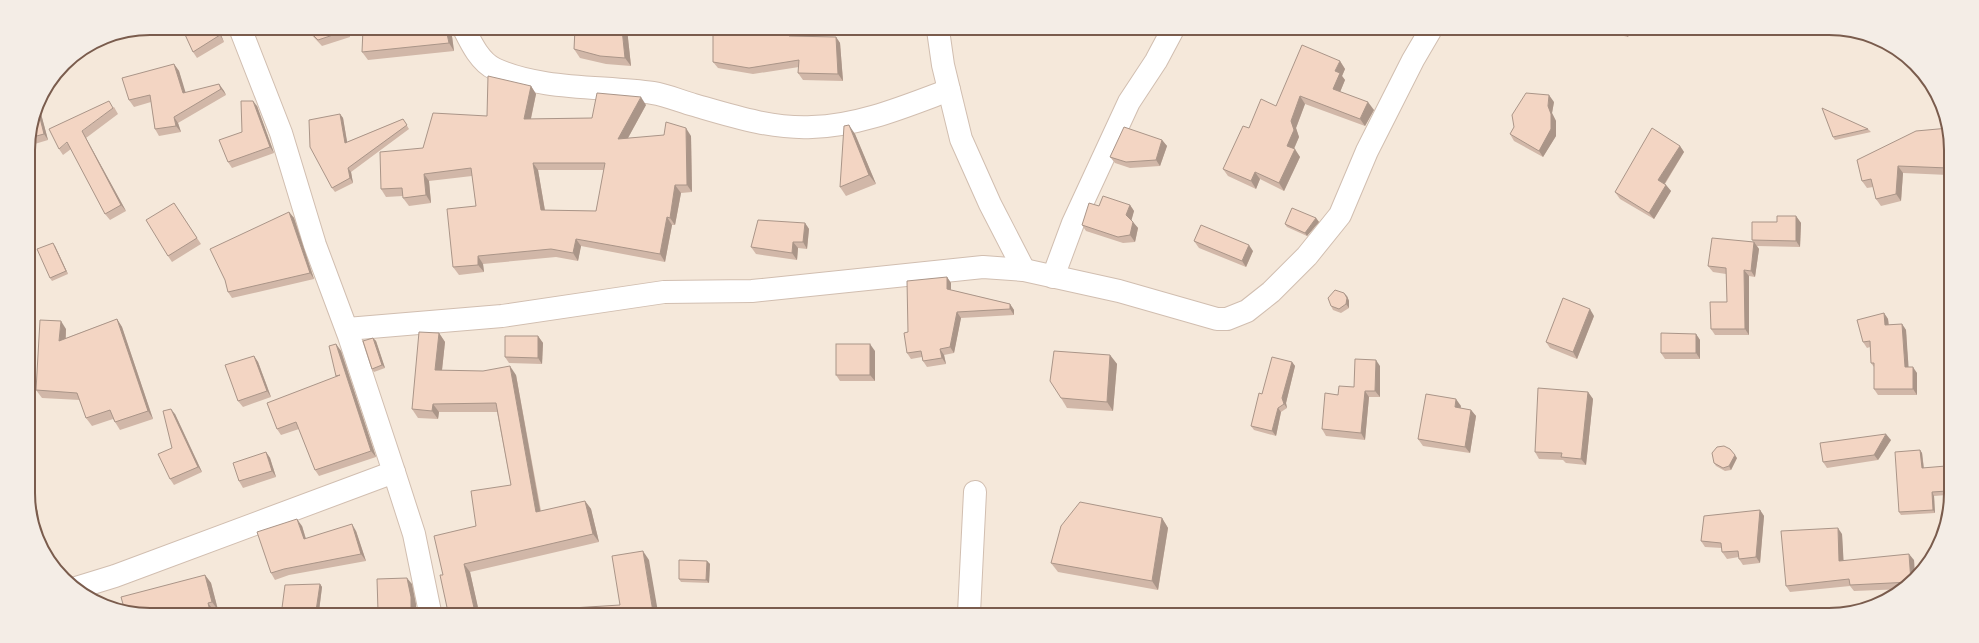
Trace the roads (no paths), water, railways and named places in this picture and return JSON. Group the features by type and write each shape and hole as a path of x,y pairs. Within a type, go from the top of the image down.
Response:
{"street":[{"path":"243,35 280,133 315,245 347,329 394,472 414,534 429,608"},
{"path":"468,35 484,62 493,68 516,77 584,87 654,93 739,118 784,126 813,127 838,124 890,112 949,90"},
{"path":"939,35 943,65 961,139 990,204 1024,270"},
{"path":"1053,277 1073,223 1129,102 1156,61 1169,35"},
{"path":"347,329 502,316 664,292 752,291 983,268 1024,270 1119,291 1217,319 1227,319 1247,311 1271,292 1307,256 1340,215 1367,151 1413,60 1428,35"},
{"path":"83,586 115,576 394,472"},
{"path":"969,608 975,492"}]}
